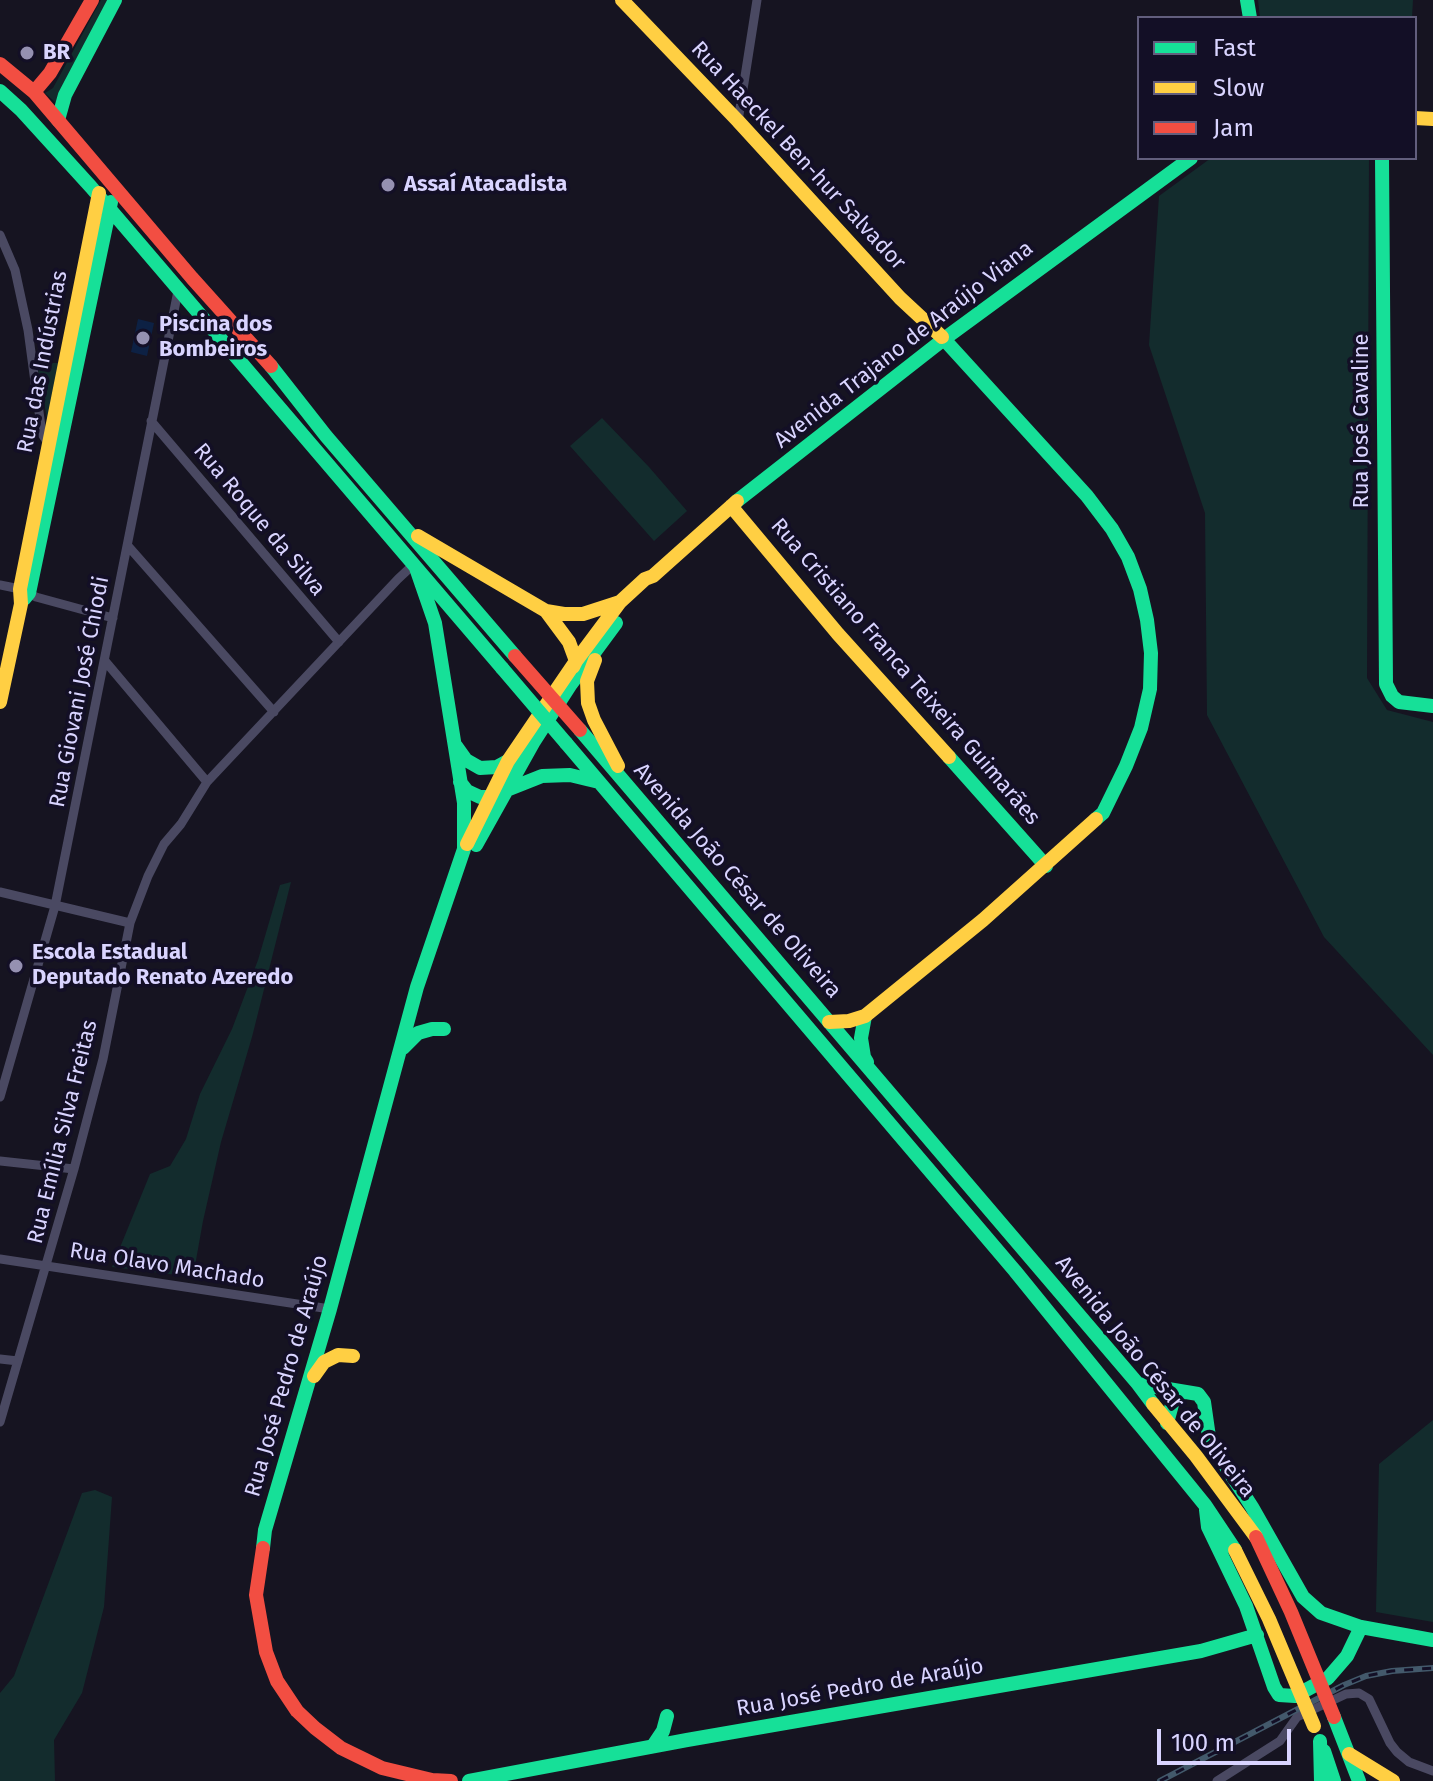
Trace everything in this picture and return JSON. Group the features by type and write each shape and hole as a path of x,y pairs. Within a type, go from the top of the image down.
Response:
{"main road":[{"path":"34,92 50,73 92,0"},
{"path":"58,120 65,95 115,0"},
{"name":"Rua Haeckel Ben-hur Salvador","path":"622,0 900,298 944,339"},
{"name":"Avenida João César de Oliveira","path":"0,64 34,92 117,192 269,363 326,436 1138,1384 1196,1456 1256,1537 1291,1612 1359,1781"},
{"name":"Avenida João César de Oliveira","path":"0,91 98,196 458,616 1015,1271 1205,1505 1235,1550 1269,1619 1334,1781"},
{"name":"Avenida Trajano de Araújo Viana","path":"464,849 508,761 620,602 731,506 944,339 1188,160"},
{"name":"Rua José Cavaline","path":"1382,160 1386,684 1399,702 1433,706"},
{"name":"Rua das Indústrias","path":"55,442 98,196 107,178"},
{"name":"Rua das Indústrias","path":"0,702 108,209 117,192"},
{"path":"829,1022 865,1016 983,920 1103,813 1141,728 1150,689 1151,653 1140,589 1112,529 1087,496 944,339"},
{"name":"Rua Cristiano Franca Teixeira Guimarães","path":"731,506 838,634 1046,866"},
{"path":"391,538 397,540 407,530"},
{"name":"Avenida Trajano de Araújo Viana","path":"407,530 546,611 583,614 620,602"},
{"name":"Rua José Pedro de Araújo","path":"415,566 435,623 464,803 464,849 417,987 330,1309 265,1530 256,1595 266,1652 277,1681 297,1711 341,1748 389,1770 451,1781"},
{"name":"Avenida Trajano de Araújo Viana","path":"464,867 553,711 653,576"},
{"path":"546,611 569,642 576,661 553,711"},
{"path":"435,623 444,615 458,616"},
{"path":"601,645 587,681 588,703 629,788"},
{"path":"455,742 466,760 480,768 497,767 508,761"},
{"path":"460,782 474,795 489,797 532,779 552,775 570,775 599,782"},
{"name":"Rua José Pedro de Araújo","path":"452,885 464,867"},
{"path":"865,1016 861,1038 864,1057 874,1075"},
{"path":"400,1051 418,1033 444,1029"},
{"path":"308,1382 324,1362 338,1355 353,1356"},
{"path":"1138,1384 1198,1394 1204,1402 1212,1445 1252,1507 1303,1597 1321,1613 1361,1627 1433,1640"},
{"path":"1167,1423 1173,1401 1184,1392"},
{"path":"1205,1505 1208,1527 1246,1606 1279,1695 1289,1697 1322,1682 1335,1672 1361,1627"},
{"name":"Rua José Pedro de Araújo","path":"469,1781 1201,1651 1257,1635"},
{"path":"653,1746 663,1731 667,1716"},
{"path":"1320,1741 1321,1781"},
{"path":"1349,1754 1393,1781"}],"street":[{"path":"738,121 757,0"},
{"path":"0,235 15,270 28,330 42,434 55,442"},
{"name":"Rua Giovani José Chiodi","path":"0,1097 55,906 178,291"},
{"name":"Rua Roque da Silva","path":"151,421 339,642"},
{"path":"128,546 274,712"},
{"name":"Rua Emília Silva Freitas","path":"0,1422 74,1169 103,1059 130,923 148,876 164,844 181,824 207,782 398,579 415,566"},
{"path":"0,585 23,595 113,618"},
{"path":"105,661 207,782"},
{"path":"0,892 130,923"},
{"path":"0,1161 74,1169"},
{"name":"Rua Olavo Machado","path":"0,1259 330,1309"},
{"path":"0,1359 18,1361"},
{"path":"1222,1780 1280,1741 1297,1717 1346,1694 1359,1693 1369,1699 1397,1752 1409,1762 1433,1771"}],"green space":[{"path":"101,0 109,0 56,103 45,93 53,88"},
{"path":"1258,0 1413,0 1412,16 1260,16"},
{"path":"1208,160 1369,160 1367,678 1387,710 1433,722 1433,1055 1324,937 1207,715 1205,513 1149,345 1159,196"},
{"path":"37,363 63,363 49,430"},
{"path":"602,418 687,511 654,541 570,446"},
{"path":"291,882 252,1037 221,1142 193,1277 112,1267 150,1174 170,1166 186,1139 200,1094 232,1029 258,960 280,885"},
{"path":"1433,1420 1433,1622 1376,1612 1379,1464"},
{"path":"95,1490 112,1497 104,1607 82,1693 54,1740 55,1781 0,1781 0,1693 14,1676 82,1493"}],"water":[{"name":"Piscina dos Bombeiros","path":"138,319 154,323 147,356 131,352"}],"railway":[{"path":"1160,1781 1344,1685 1366,1676 1392,1671 1433,1668"}],"traffic: fast":[{"path":"58,120 65,95 115,0"},
{"path":"1247,0 1250,16"},
{"path":"0,91 91,187 502,668"},
{"path":"737,501 944,339 1188,160"},
{"path":"1382,160 1386,684 1399,702 1433,706"},
{"path":"24,599 29,593 111,202"},
{"path":"942,337 1087,496 1128,557 1140,589 1151,653 1150,689 1141,728 1126,766 1103,813 1096,819"},
{"path":"271,366 326,436 515,656"},
{"path":"263,1548 265,1530 330,1309 417,987 464,849 464,803 435,623 416,568"},
{"path":"476,845 533,743 616,623"},
{"path":"502,668 566,743"},
{"path":"580,730 1153,1404"},
{"path":"566,743 1015,1271 1205,1505 1235,1550"},
{"path":"456,746 466,760 480,768 497,767 508,761"},
{"path":"949,757 1046,866"},
{"path":"460,782 467,791 480,797 489,797 542,776 570,775 599,782"},
{"path":"865,1016 861,1038 867,1062"},
{"path":"403,1048 418,1033 444,1029"},
{"path":"1138,1384 1198,1394 1204,1402 1212,1445 1252,1507 1303,1597 1321,1613 1361,1627 1433,1640"},
{"path":"1167,1423 1173,1401 1184,1392"},
{"path":"1206,1510 1208,1527 1246,1606 1279,1695 1295,1696 1328,1678 1347,1656 1361,1627"},
{"path":"469,1781 1201,1651 1257,1635"},
{"path":"653,1746 663,1731 667,1716"},
{"path":"1334,1717 1359,1781"},
{"path":"1320,1741 1321,1781"},
{"path":"1324,1751 1334,1781"}],"traffic: slow":[{"path":"622,0 900,298 942,337"},
{"path":"1417,118 1433,119"},
{"path":"0,702 99,193"},
{"path":"467,844 508,761 620,602 737,501"},
{"path":"731,506 838,634 949,757"},
{"path":"418,536 546,611 583,614 620,602"},
{"path":"546,611 569,642 576,661 573,667"},
{"path":"595,660 587,681 588,703 618,766"},
{"path":"829,1022 865,1016 983,920 1096,819"},
{"path":"314,1376 324,1362 338,1355 353,1356"},
{"path":"1153,1404 1256,1537"},
{"path":"1235,1550 1269,1619 1314,1726"},
{"path":"1349,1754 1393,1781"}],"traffic: jam":[{"path":"34,92 50,73 92,0"},
{"path":"0,64 34,92 271,366"},
{"path":"515,656 580,730"},
{"path":"1256,1537 1334,1717"},
{"path":"263,1548 256,1595 266,1652 277,1681 297,1711 341,1748 382,1768 432,1780 451,1781"}],"place":[{"name":"BR","path":"27,53"},
{"name":"Assaí Atacadista","path":"388,185"},
{"name":"Piscina dos Bombeiros","path":"143,338"},
{"name":"Escola Estadual Deputado Renato Azeredo","path":"16,966"}]}
